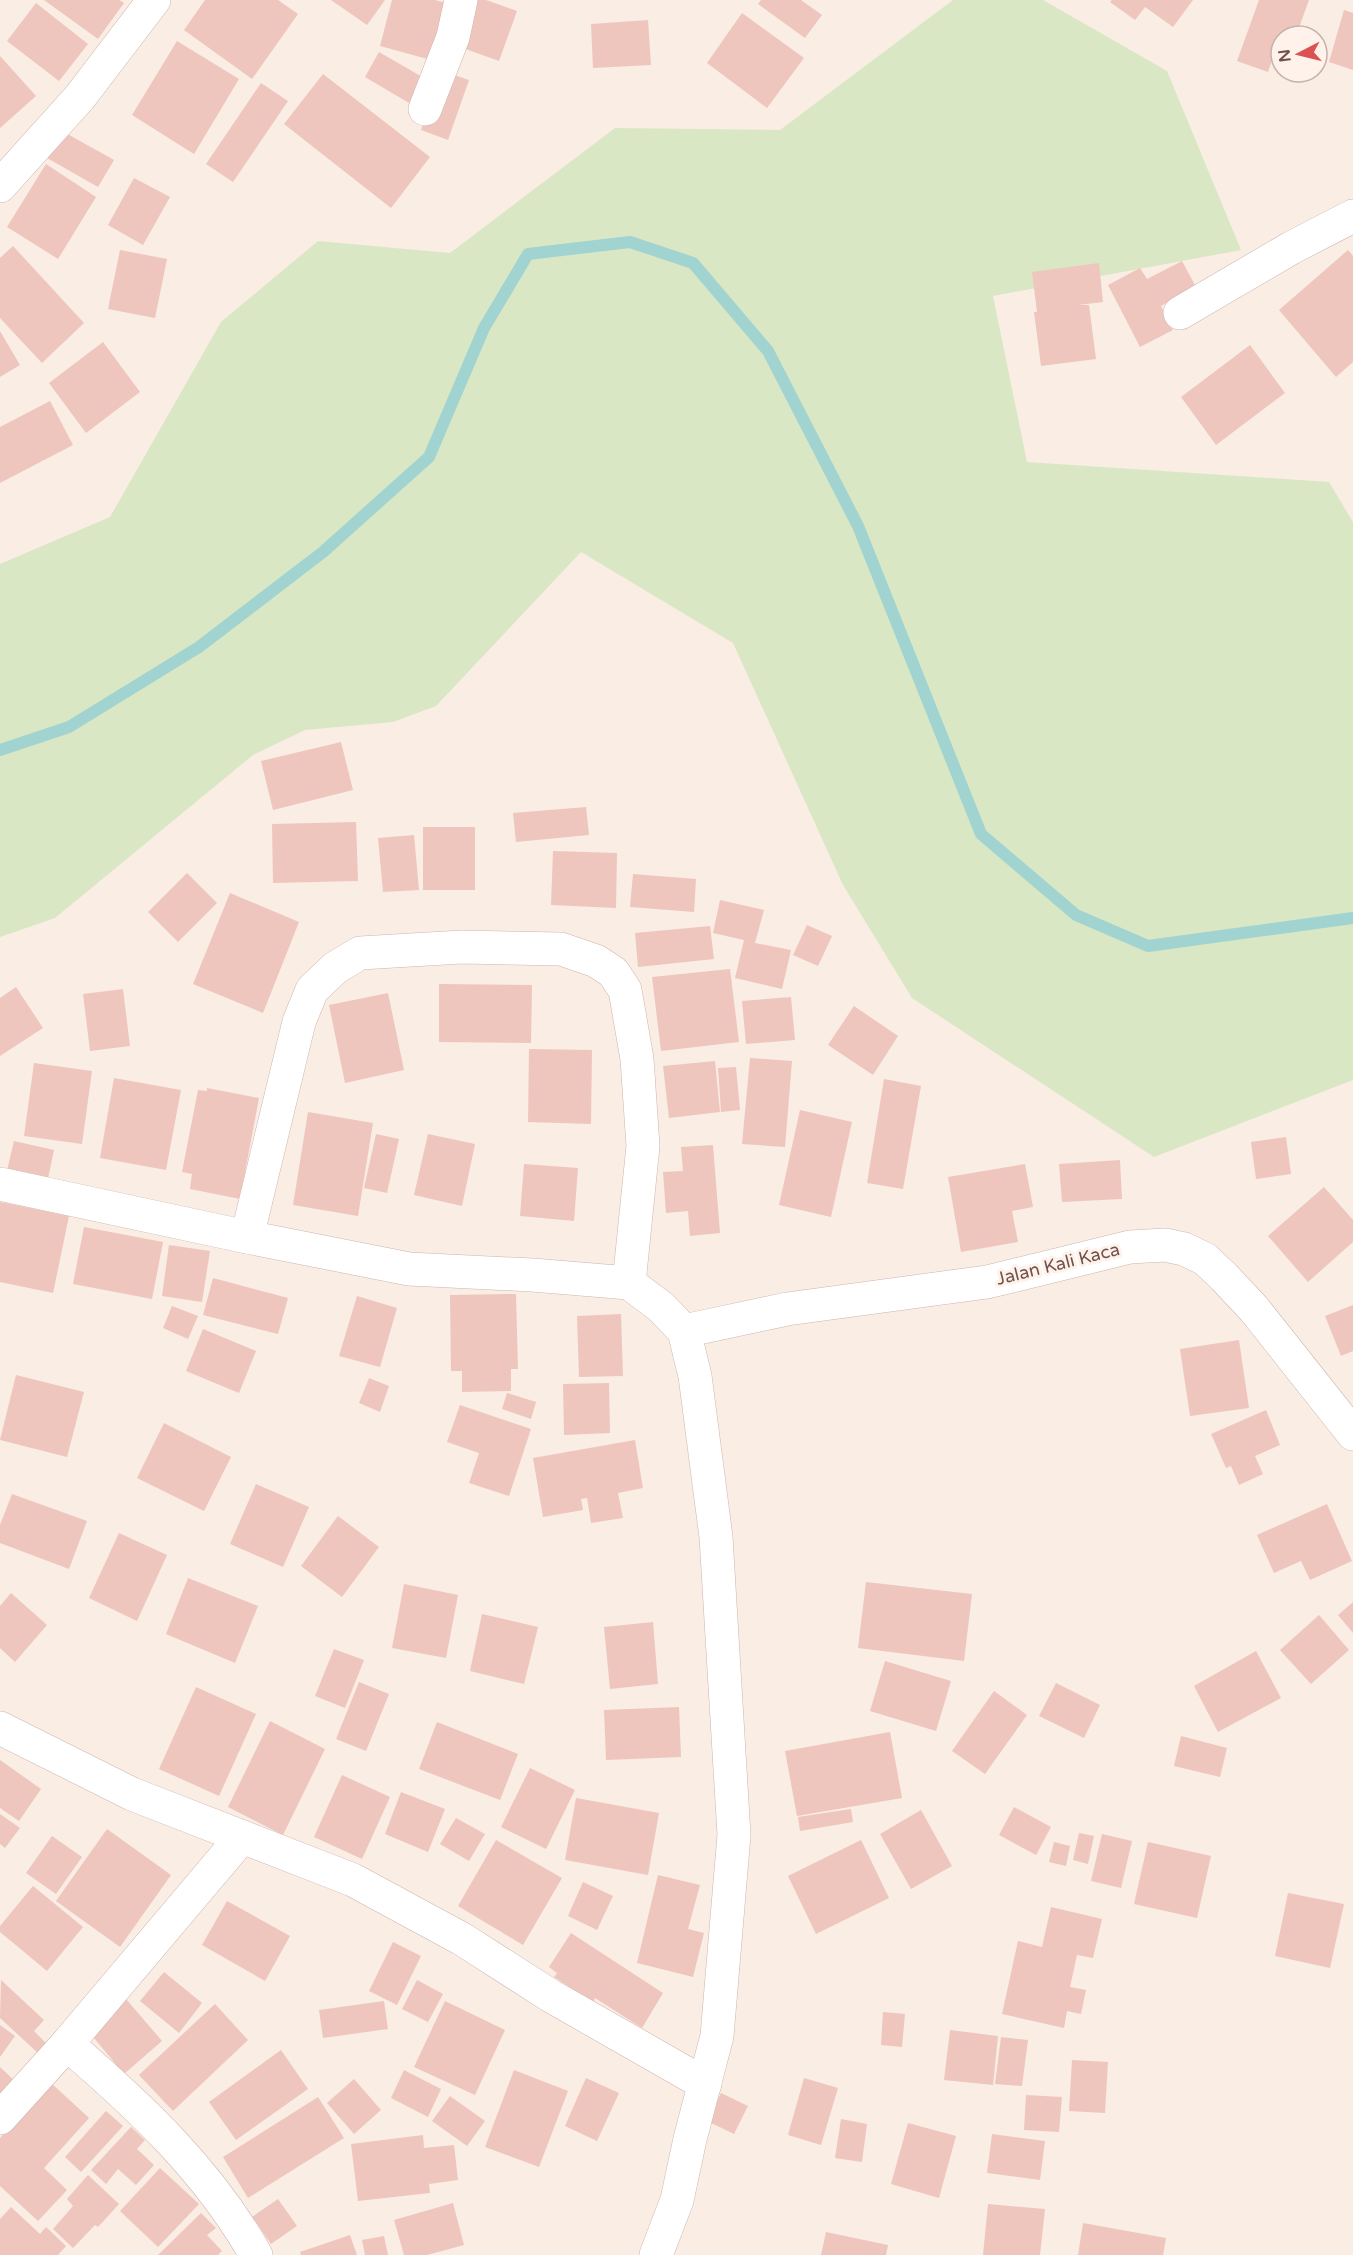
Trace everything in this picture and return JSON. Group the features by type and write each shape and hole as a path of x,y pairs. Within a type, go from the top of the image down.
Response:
{"street":[{"path":"0,186 80,97 154,0"},
{"path":"425,109 453,37 461,0"},
{"path":"1180,313 1291,248 1353,216"},
{"path":"247,1237 299,1022 312,990 334,968 360,953 462,947 561,949 596,961 613,972 625,990 637,1059 643,1146 629,1283"},
{"path":"0,1184 409,1269 532,1275 629,1283 661,1307 684,1331 694,1376 716,1538 734,1835 717,2036 677,2200 656,2255"},
{"name":"Jalan Kali Kaca","path":"684,1331 787,1309 987,1282 1130,1247 1165,1245 1184,1249 1205,1259 1224,1277 1254,1309 1353,1434"},
{"path":"0,1728 132,1794 353,1880 462,1939 551,1996 665,2059 705,2084"},
{"path":"0,2118 67,2044 241,1838"},
{"path":"67,2044 161,2129 204,2178 243,2232 256,2255"}],"green space":[{"path":"953,0 1043,0 1167,71 1241,250 993,296 1027,462 1329,482 1353,522 1353,1080 1154,1157 912,998 843,885 733,643 581,552 436,706 393,722 305,730 253,755 55,918 0,937 0,564 110,517 221,322 318,241 450,253 615,128 780,130"}],"building":[{"path":"44,0 119,0 124,3 98,39"},
{"path":"205,0 278,0 298,14 252,79 184,30"},
{"path":"331,0 385,0 367,25"},
{"path":"392,0 435,0 446,3 431,60 380,46"},
{"path":"477,0 486,0 517,11 499,61 460,47"},
{"path":"761,0 801,0 822,15 805,38 758,4"},
{"path":"1112,0 1193,0 1173,27 1145,7 1135,20 1110,2"},
{"path":"1259,0 1309,0 1300,24 1269,24 1268,72 1237,61"},
{"path":"36,3 88,44 59,81 7,41"},
{"path":"1344,10 1353,13 1353,70 1329,62"},
{"path":"742,13 804,58 767,108 707,63"},
{"path":"648,20 651,65 593,68 591,24"},
{"path":"177,41 239,79 194,154 132,115"},
{"path":"379,52 424,78 409,103 365,77"},
{"path":"0,56 36,96 0,128"},
{"path":"442,71 469,80 448,140 421,130"},
{"path":"323,74 430,157 391,208 284,124"},
{"path":"261,83 288,101 233,182 206,164"},
{"path":"55,127 114,160 98,187 40,154"},
{"path":"46,164 96,197 58,259 7,227"},
{"path":"134,178 170,197 143,245 108,225"},
{"path":"13,246 84,323 42,363 0,318 0,258"},
{"path":"120,250 167,259 155,318 108,309"},
{"path":"1348,250 1353,256 1353,362 1336,377 1279,310"},
{"path":"1182,261 1196,287 1161,306 1173,330 1140,347 1108,285 1140,268 1147,279"},
{"path":"1099,263 1103,302 1078,305 1089,305 1096,359 1041,366 1034,312 1037,312 1032,272"},
{"path":"0,331 20,365 0,377"},
{"path":"103,342 140,392 86,433 49,383"},
{"path":"1250,345 1285,393 1216,445 1181,397"},
{"path":"50,401 73,445 0,483 0,427"},
{"path":"341,742 353,790 273,810 261,761"},
{"path":"586,807 589,835 516,842 513,813"},
{"path":"356,822 358,881 273,883 272,824"},
{"path":"423,827 475,827 475,890 423,890"},
{"path":"414,835 419,890 383,892 378,838"},
{"path":"553,851 617,853 616,908 551,905"},
{"path":"187,873 217,903 178,942 148,912"},
{"path":"633,874 696,879 694,912 630,907"},
{"path":"230,893 299,922 263,1013 193,984"},
{"path":"720,900 764,910 755,943 791,950 782,989 735,978 744,940 713,933"},
{"path":"807,925 832,936 818,966 793,955"},
{"path":"710,926 714,959 638,967 635,933"},
{"path":"730,969 739,1042 661,1051 652,977"},
{"path":"439,984 532,985 531,1043 439,1042"},
{"path":"16,987 43,1028 0,1056 0,998"},
{"path":"123,989 130,1046 90,1051 83,994"},
{"path":"388,993 404,1070 345,1083 329,1005"},
{"path":"791,997 795,1040 746,1044 742,1001"},
{"path":"854,1006 898,1036 873,1075 828,1045"},
{"path":"529,1049 592,1050 591,1124 528,1122"},
{"path":"750,1058 792,1061 785,1147 742,1144"},
{"path":"715,1061 720,1112 669,1118 663,1066"},
{"path":"34,1063 92,1071 82,1144 24,1136"},
{"path":"736,1067 740,1110 721,1112 718,1068"},
{"path":"114,1078 181,1090 166,1170 100,1158"},
{"path":"884,1079 921,1086 903,1189 867,1183"},
{"path":"207,1088 259,1098 240,1199 190,1189 192,1174 182,1172 198,1090 207,1091"},
{"path":"800,1110 852,1122 831,1217 779,1205"},
{"path":"308,1112 373,1123 358,1216 293,1205"},
{"path":"376,1134 399,1139 387,1193 364,1188"},
{"path":"428,1134 475,1144 462,1206 414,1195"},
{"path":"1286,1137 1291,1174 1256,1179 1251,1142"},
{"path":"14,1141 54,1150 46,1188 5,1179"},
{"path":"713,1145 720,1233 690,1236 688,1211 666,1213 663,1172 683,1171 681,1147"},
{"path":"1120,1160 1122,1199 1062,1202 1059,1164"},
{"path":"524,1164 578,1168 574,1221 520,1216"},
{"path":"1025,1164 1033,1207 1012,1211 1018,1242 961,1252 948,1177"},
{"path":"1324,1187 1353,1220 1353,1242 1308,1282 1268,1236"},
{"path":"0,1202 69,1216 53,1293 0,1282"},
{"path":"84,1227 163,1242 152,1299 73,1284"},
{"path":"169,1245 210,1251 202,1302 162,1296"},
{"path":"213,1278 288,1298 278,1334 203,1315"},
{"path":"516,1294 518,1369 511,1369 511,1391 462,1392 462,1371 451,1371 450,1295"},
{"path":"357,1296 397,1308 380,1367 339,1356"},
{"path":"1353,1305 1353,1351 1341,1356 1325,1316"},
{"path":"172,1306 198,1316 188,1339 163,1328"},
{"path":"621,1314 623,1376 579,1377 577,1316"},
{"path":"203,1329 256,1351 239,1393 186,1371"},
{"path":"1239,1340 1249,1408 1190,1416 1180,1349"},
{"path":"16,1375 84,1392 67,1457 0,1440"},
{"path":"369,1378 389,1386 380,1412 359,1403"},
{"path":"609,1383 610,1433 564,1435 563,1384"},
{"path":"507,1393 536,1402 531,1419 502,1409"},
{"path":"460,1405 531,1429 509,1496 469,1483 479,1453 447,1442"},
{"path":"1266,1410 1280,1445 1255,1456 1263,1474 1239,1485 1231,1466 1226,1468 1211,1434"},
{"path":"164,1423 231,1457 204,1511 137,1478"},
{"path":"635,1440 643,1488 618,1493 623,1518 591,1523 587,1498 581,1499 583,1510 543,1517 533,1458"},
{"path":"256,1484 309,1507 283,1567 230,1544"},
{"path":"12,1494 87,1521 69,1569 0,1543 0,1525"},
{"path":"1327,1504 1352,1561 1310,1580 1301,1561 1274,1573 1257,1535"},
{"path":"338,1516 379,1547 342,1597 301,1566"},
{"path":"119,1533 167,1555 137,1621 89,1598"},
{"path":"188,1578 258,1606 235,1663 166,1634"},
{"path":"866,1582 972,1594 964,1661 858,1648"},
{"path":"404,1584 458,1595 446,1658 392,1648"},
{"path":"11,1593 47,1625 15,1662 0,1648 0,1606"},
{"path":"1353,1602 1353,1633 1338,1615"},
{"path":"482,1614 538,1627 524,1684 470,1671"},
{"path":"1319,1615 1349,1650 1311,1684 1280,1650"},
{"path":"653,1622 658,1684 610,1689 604,1627"},
{"path":"334,1649 364,1660 345,1708 315,1696"},
{"path":"1256,1651 1281,1698 1218,1732 1194,1686"},
{"path":"885,1661 951,1681 936,1731 870,1711"},
{"path":"359,1682 389,1694 366,1751 336,1739"},
{"path":"1056,1683 1100,1705 1084,1738 1039,1716"},
{"path":"196,1687 256,1714 219,1796 159,1769"},
{"path":"994,1691 1027,1715 985,1774 952,1751"},
{"path":"679,1707 681,1757 606,1760 604,1710"},
{"path":"270,1721 325,1749 283,1835 228,1807"},
{"path":"437,1722 518,1754 500,1800 419,1769"},
{"path":"890,1732 902,1798 797,1816 785,1751"},
{"path":"1181,1736 1227,1748 1220,1777 1174,1766"},
{"path":"0,1760 41,1789 19,1821 0,1808"},
{"path":"530,1768 575,1790 546,1849 501,1827"},
{"path":"342,1775 390,1797 362,1859 314,1837"},
{"path":"401,1792 445,1809 428,1852 385,1834"},
{"path":"576,1798 659,1813 648,1875 565,1860"},
{"path":"1014,1807 1051,1827 1036,1855 999,1835"},
{"path":"851,1809 853,1822 800,1831 798,1817"},
{"path":"921,1810 952,1866 911,1889 880,1834"},
{"path":"0,1814 20,1828 5,1848 0,1844"},
{"path":"456,1818 485,1834 469,1861 440,1844"},
{"path":"107,1829 171,1875 120,1947 56,1901"},
{"path":"1079,1833 1094,1836 1088,1864 1073,1860"},
{"path":"1102,1834 1132,1841 1121,1888 1091,1881"},
{"path":"52,1836 82,1857 56,1894 26,1873"},
{"path":"496,1840 562,1878 523,1945 458,1906"},
{"path":"861,1840 889,1898 816,1934 788,1876"},
{"path":"1054,1842 1070,1846 1066,1866 1049,1862"},
{"path":"1148,1842 1211,1856 1197,1918 1134,1904"},
{"path":"658,1875 700,1885 688,1929 704,1933 693,1977 637,1963"},
{"path":"583,1882 613,1896 597,1930 568,1916"},
{"path":"33,1886 83,1927 47,1971 0,1932 0,1926"},
{"path":"1288,1893 1344,1904 1330,1968 1275,1956"},
{"path":"227,1901 290,1936 265,1981 202,1945"},
{"path":"1051,1907 1102,1919 1093,1958 1077,1955 1070,1987 1086,1990 1081,2014 1067,2011 1064,2028 1002,2014 1018,1941 1042,1947"},
{"path":"571,1933 663,1993 642,2028 595,1998 593,2002 554,1977 557,1973 549,1967"},
{"path":"393,1942 421,1956 397,2005 369,1991"},
{"path":"164,1972 202,2003 179,2033 140,2001"},
{"path":"1,1980 44,2020 34,2031 47,2044 38,2053 0,2018"},
{"path":"417,1980 443,1994 428,2022 402,2009"},
{"path":"126,1999 162,2041 124,2074 89,2032"},
{"path":"384,2001 388,2029 323,2038 319,2010"},
{"path":"445,2001 505,2030 475,2095 414,2067"},
{"path":"215,2004 248,2040 173,2111 139,2075"},
{"path":"883,2012 905,2014 902,2047 881,2045"},
{"path":"0,2025 15,2036 0,2057"},
{"path":"950,2030 998,2036 993,2085 944,2080"},
{"path":"1001,2037 1028,2040 1022,2086 995,2084"},
{"path":"281,2050 308,2089 236,2140 209,2102"},
{"path":"1072,2060 1108,2062 1105,2113 1069,2111"},
{"path":"0,2067 21,2087 0,2110"},
{"path":"404,2070 441,2089 428,2117 391,2098"},
{"path":"514,2070 568,2091 539,2167 485,2147"},
{"path":"586,2078 619,2093 597,2141 565,2126"},
{"path":"804,2078 838,2088 821,2145 788,2135"},
{"path":"354,2079 381,2110 354,2134 327,2103"},
{"path":"51,2083 89,2118 44,2168 67,2190 38,2221 0,2186 0,2138"},
{"path":"721,2093 748,2106 734,2134 707,2121"},
{"path":"1026,2095 1062,2097 1059,2132 1024,2130"},
{"path":"450,2096 485,2121 467,2146 432,2121"},
{"path":"318,2097 344,2138 248,2198 223,2157"},
{"path":"106,2111 123,2126 81,2172 65,2157"},
{"path":"841,2119 867,2124 862,2162 835,2158"},
{"path":"908,2123 956,2136 939,2198 891,2184"},
{"path":"131,2127 145,2140 137,2149 154,2165 136,2185 118,2169 106,2184 91,2170"},
{"path":"992,2134 1045,2141 1040,2180 987,2173"},
{"path":"423,2135 424,2148 454,2145 458,2180 429,2184 430,2193 358,2201 351,2144"},
{"path":"160,2168 199,2204 158,2247 120,2211"},
{"path":"88,2175 119,2204 98,2227 95,2225 73,2248 53,2229 73,2206 67,2199"},
{"path":"278,2199 297,2226 271,2244 252,2217"},
{"path":"453,2203 464,2245 427,2255 404,2255 394,2220"},
{"path":"988,2204 1045,2209 1040,2255 983,2255"},
{"path":"11,2207 40,2234 46,2227 66,2246 58,2255 0,2255 0,2219"},
{"path":"201,2213 216,2228 207,2235 222,2251 218,2255 158,2255"},
{"path":"1083,2223 1166,2238 1163,2255 1078,2255"},
{"path":"826,2232 888,2245 886,2255 821,2255"},
{"path":"350,2235 357,2255 301,2255 300,2252"},
{"path":"384,2236 388,2255 365,2255 362,2240"}],"waterway":[{"path":"0,750 69,727 199,647 323,552 429,457 484,328 528,254 630,242 693,263 768,351 858,526 981,834 1076,915 1148,946 1353,918"}]}
